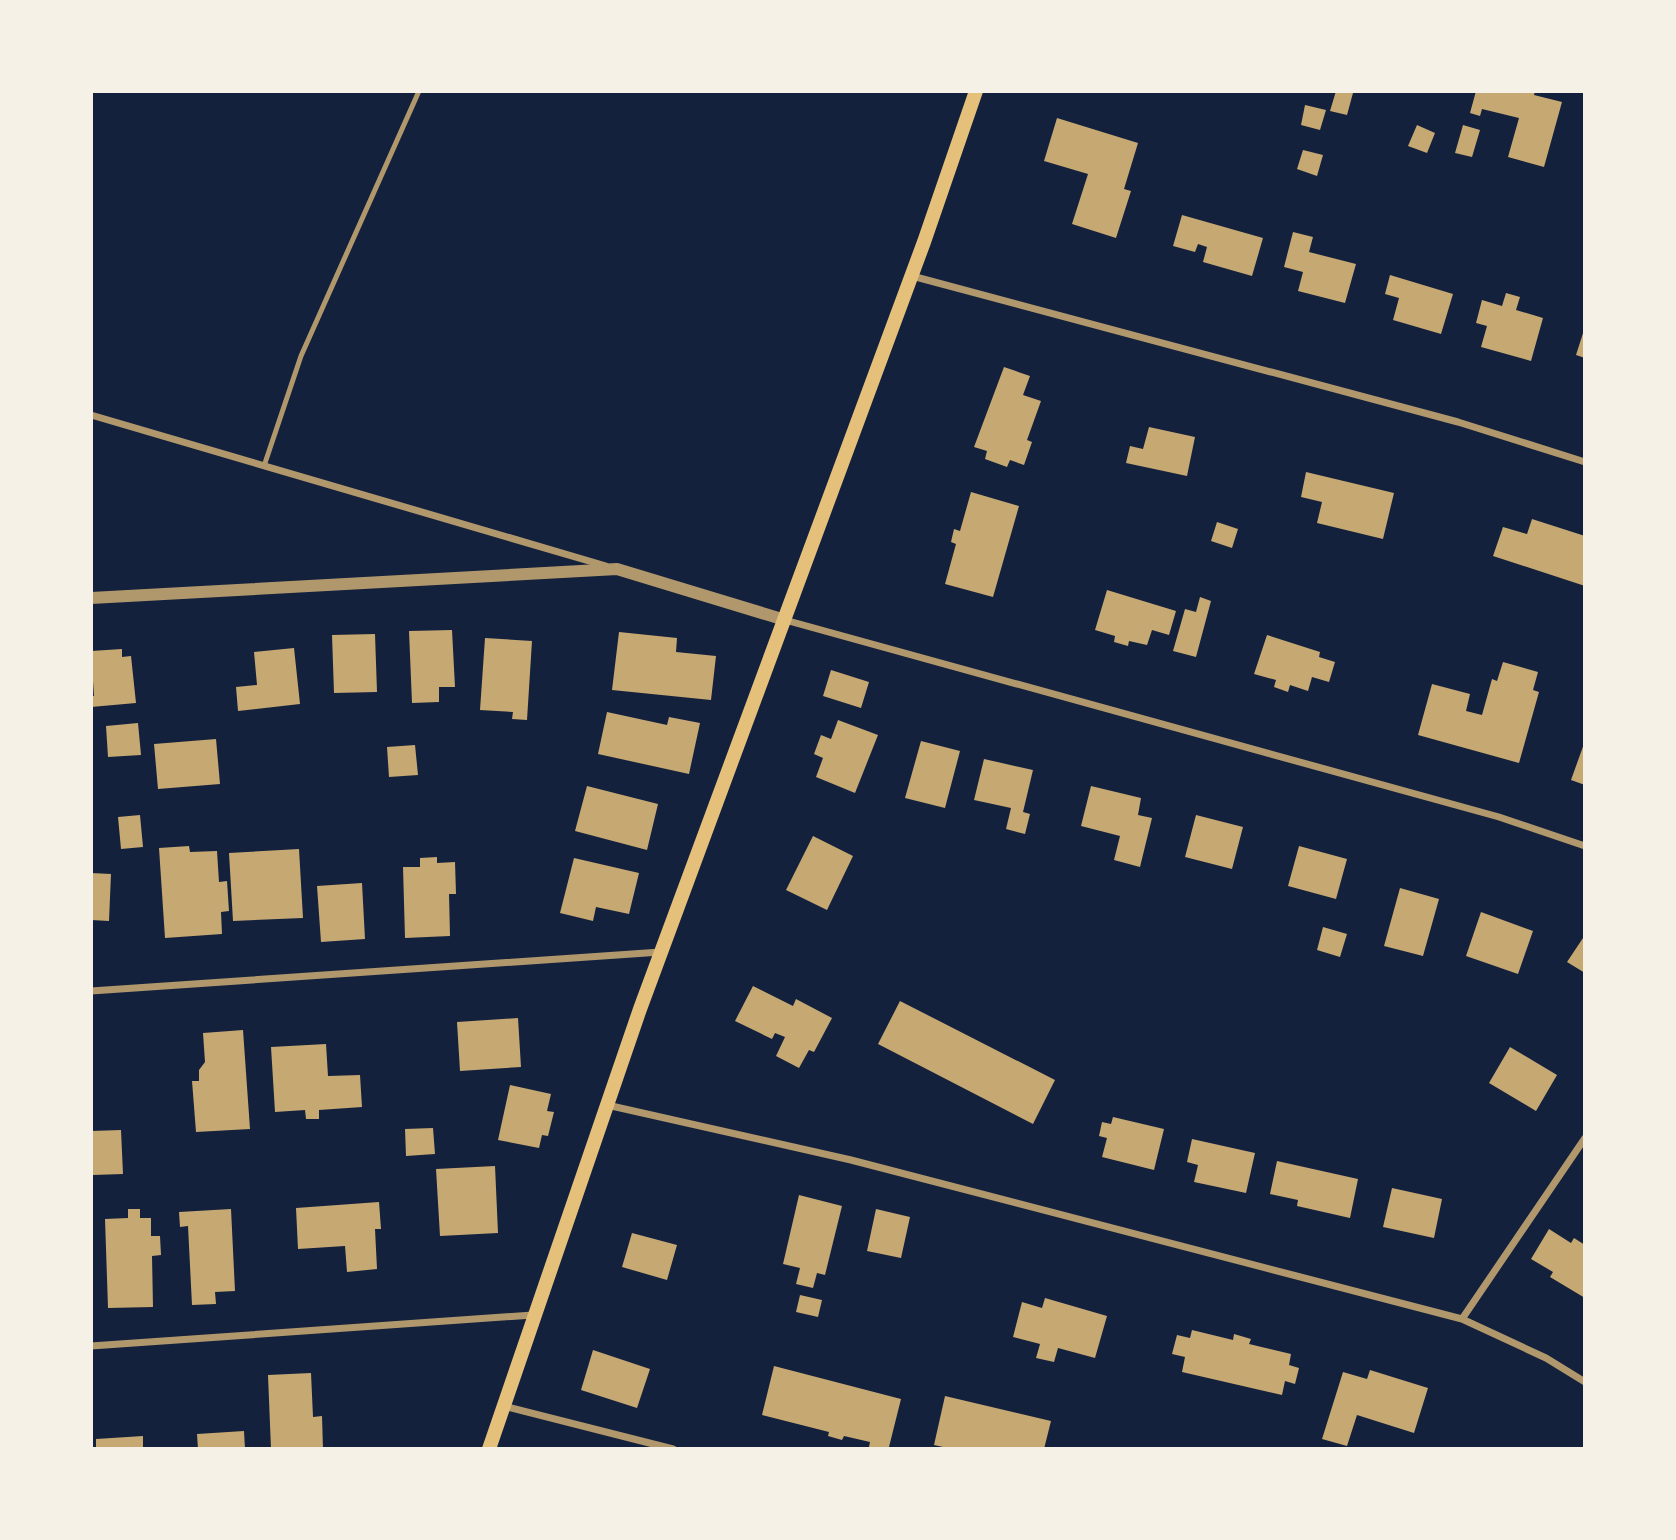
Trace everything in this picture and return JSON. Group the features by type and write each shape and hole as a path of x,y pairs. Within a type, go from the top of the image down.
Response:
{"main road":[{"path":"489,1449 606,1104 912,276 975,91"}],"street":[{"path":"912,276 1458,422 1585,462"},
{"path":"91,415 785,620 1499,817 1585,846"},
{"path":"91,598 617,569"},
{"path":"91,991 662,952"},
{"path":"606,1104 851,1160 1462,1319 1487,1334 1546,1358 1585,1382"},
{"path":"1462,1319 1585,1138"},
{"path":"91,1346 533,1315"},
{"path":"503,1405 673,1449"}],"lane":[{"path":"264,466 301,356 419,91"}],"building":[{"path":"1336,91 1353,93 1347,115 1330,111"},
{"path":"1476,91 1535,91 1534,95 1562,102 1544,167 1508,157 1519,118 1482,109 1480,116 1470,113"},
{"path":"1305,105 1326,110 1320,130 1301,125"},
{"path":"1057,118 1138,143 1124,189 1131,191 1116,238 1072,224 1088,174 1044,161"},
{"path":"1417,125 1435,133 1427,153 1408,146"},
{"path":"1463,125 1480,130 1472,157 1455,153"},
{"path":"1303,150 1323,155 1317,176 1297,169"},
{"path":"1182,215 1263,238 1252,276 1203,262 1207,247 1198,244 1195,252 1173,246"},
{"path":"1293,232 1313,237 1309,252 1356,264 1345,303 1298,291 1303,272 1284,267"},
{"path":"1390,275 1453,294 1441,334 1393,320 1399,298 1385,294"},
{"path":"1506,293 1520,297 1516,310 1543,318 1531,361 1481,347 1487,326 1476,323 1482,300 1502,306"},
{"path":"1585,330 1585,358 1576,355"},
{"path":"1004,367 1030,376 1023,395 1041,401 1027,440 1032,442 1024,465 1010,460 1007,467 985,459 987,451 974,447"},
{"path":"1149,427 1195,437 1187,476 1126,463 1130,446 1143,449"},
{"path":"1306,472 1394,493 1383,539 1317,523 1322,502 1301,497"},
{"path":"971,492 1019,506 993,597 945,584 956,544 951,542 954,529 960,531"},
{"path":"1532,519 1585,536 1585,586 1493,556 1503,527 1527,534"},
{"path":"1217,522 1238,529 1232,548 1211,541"},
{"path":"1107,590 1176,611 1169,635 1152,630 1147,645 1129,641 1128,646 1114,642 1115,636 1095,630"},
{"path":"1200,597 1211,601 1196,657 1173,651 1185,609 1196,612"},
{"path":"452,630 455,687 439,687 439,702 412,703 409,631"},
{"path":"619,632 677,638 676,652 716,656 711,700 612,690"},
{"path":"375,634 377,692 334,693 332,635"},
{"path":"1267,635 1320,652 1319,657 1335,662 1329,682 1312,677 1308,691 1290,685 1288,692 1274,687 1276,680 1254,674"},
{"path":"485,638 532,641 527,720 512,719 513,712 480,710"},
{"path":"294,648 300,704 238,711 236,687 257,685 254,652"},
{"path":"122,649 122,657 131,656 136,703 91,707 91,696 94,696 91,651"},
{"path":"1503,662 1538,672 1533,690 1539,692 1519,763 1418,735 1432,684 1470,694 1466,711 1482,715 1492,679 1497,681"},
{"path":"831,670 869,682 861,708 823,696"},
{"path":"607,712 667,725 669,717 700,723 689,774 598,754"},
{"path":"838,720 878,735 855,793 816,777 823,758 814,754 821,735 831,739"},
{"path":"138,723 141,755 108,757 106,726"},
{"path":"216,739 220,784 158,789 154,744"},
{"path":"921,741 960,751 945,808 905,798"},
{"path":"1585,741 1585,785 1571,780"},
{"path":"415,745 418,775 389,777 387,747"},
{"path":"984,759 1033,770 1023,812 1030,814 1025,834 1006,829 1011,808 974,800"},
{"path":"587,786 658,804 647,850 575,831"},
{"path":"1091,786 1141,798 1138,815 1152,818 1140,867 1114,860 1120,836 1081,826"},
{"path":"140,815 143,847 121,849 118,817"},
{"path":"1196,815 1243,827 1232,869 1185,857"},
{"path":"813,836 853,856 827,910 786,890"},
{"path":"189,846 190,852 217,851 219,882 227,881 229,911 221,912 222,934 165,938 159,848"},
{"path":"1299,846 1347,859 1336,899 1288,886"},
{"path":"299,849 303,918 233,921 229,853"},
{"path":"437,857 437,863 455,862 456,894 449,894 450,936 405,938 403,867 420,867 420,858"},
{"path":"574,858 639,873 629,914 596,907 593,921 560,913"},
{"path":"91,873 111,874 109,921 91,920"},
{"path":"362,883 365,939 321,942 317,886"},
{"path":"1400,888 1439,899 1423,956 1384,946"},
{"path":"1481,912 1533,931 1518,974 1466,956"},
{"path":"1323,927 1347,934 1340,957 1317,950"},
{"path":"1585,935 1585,973 1567,962"},
{"path":"753,986 793,1006 796,999 832,1018 814,1052 809,1050 799,1068 776,1056 785,1037 775,1033 772,1039 735,1021"},
{"path":"900,1001 1055,1080 1033,1124 878,1044"},
{"path":"518,1018 521,1067 460,1071 457,1022"},
{"path":"243,1030 250,1129 196,1132 192,1081 199,1081 199,1070 205,1062 203,1033"},
{"path":"326,1044 328,1076 360,1075 362,1107 319,1110 319,1119 306,1119 305,1110 275,1112 271,1047"},
{"path":"1510,1047 1557,1075 1536,1111 1489,1083"},
{"path":"510,1085 551,1094 547,1111 554,1112 548,1136 542,1135 539,1148 498,1140"},
{"path":"1113,1117 1164,1129 1154,1170 1102,1157 1107,1138 1099,1136 1102,1122 1111,1124"},
{"path":"433,1128 435,1154 406,1156 405,1129"},
{"path":"121,1130 123,1174 93,1175 91,1131"},
{"path":"1192,1139 1255,1153 1246,1193 1194,1182 1198,1165 1187,1162"},
{"path":"1277,1161 1358,1179 1350,1218 1297,1206 1298,1200 1270,1194"},
{"path":"495,1166 498,1233 440,1236 436,1169"},
{"path":"1392,1188 1442,1199 1434,1238 1383,1227"},
{"path":"799,1195 842,1206 825,1275 817,1273 813,1288 796,1284 800,1268 783,1264"},
{"path":"379,1202 381,1229 375,1229 377,1269 347,1272 345,1246 298,1249 296,1208"},
{"path":"128,1209 140,1209 140,1218 151,1218 151,1236 160,1236 161,1255 152,1256 153,1307 108,1308 105,1219 128,1218"},
{"path":"231,1209 235,1291 215,1292 216,1304 192,1305 188,1226 180,1227 179,1212"},
{"path":"876,1209 910,1217 901,1258 867,1251"},
{"path":"1549,1229 1571,1243 1574,1238 1585,1245 1585,1298 1550,1277 1553,1272 1531,1259"},
{"path":"632,1233 677,1245 667,1280 622,1267"},
{"path":"800,1295 822,1300 818,1317 796,1312"},
{"path":"1045,1298 1107,1316 1095,1358 1058,1348 1054,1362 1036,1358 1040,1344 1013,1337 1022,1302 1042,1308"},
{"path":"1192,1330 1233,1340 1234,1334 1251,1339 1249,1344 1291,1354 1289,1365 1299,1368 1295,1384 1285,1381 1282,1395 1182,1372 1185,1357 1172,1354 1177,1335 1190,1338"},
{"path":"593,1350 650,1369 637,1408 581,1390"},
{"path":"774,1366 901,1399 889,1447 869,1447 870,1442 844,1436 842,1440 828,1436 829,1432 762,1415"},
{"path":"1370,1370 1428,1388 1414,1433 1357,1415 1347,1446 1322,1439 1343,1372 1367,1379"},
{"path":"311,1373 313,1417 322,1416 323,1449 271,1449 268,1375"},
{"path":"945,1396 1051,1421 1044,1449 952,1449 934,1445"},
{"path":"244,1431 245,1449 198,1449 197,1434"},
{"path":"143,1436 143,1449 96,1449 96,1439"}]}
